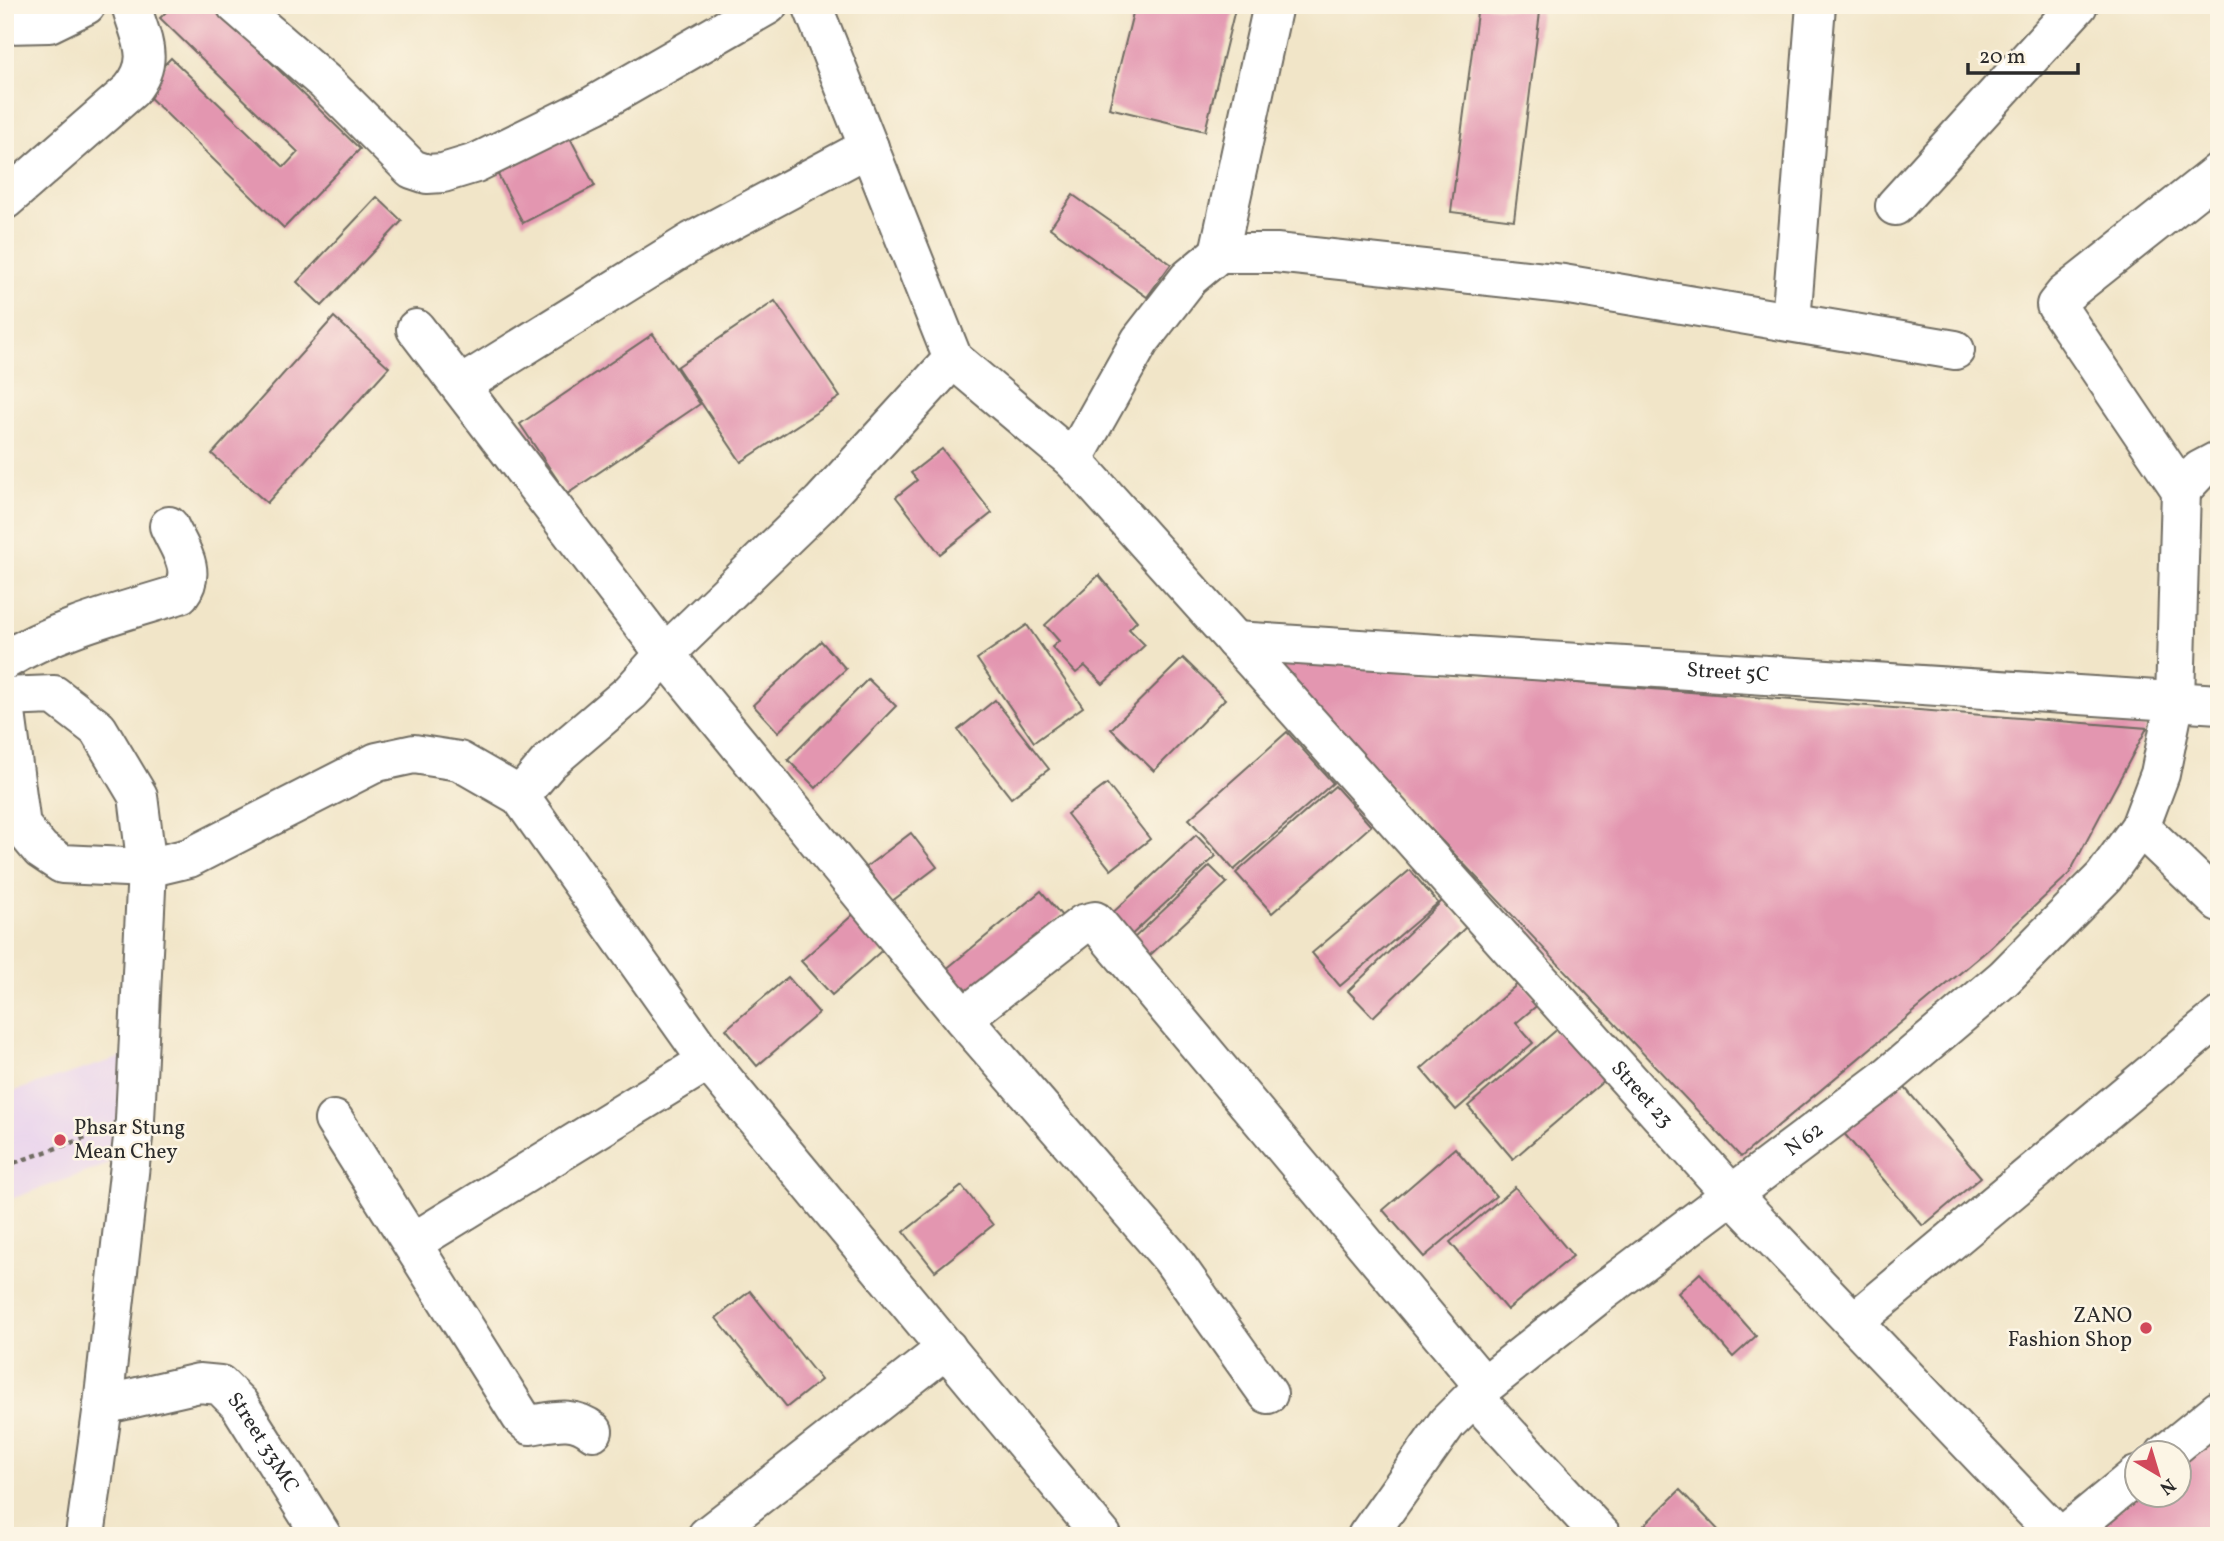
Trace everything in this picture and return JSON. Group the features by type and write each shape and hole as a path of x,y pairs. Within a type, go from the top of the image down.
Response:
{"street":[{"path":"5,24 49,23 86,5"},
{"path":"5,200 131,90 143,75 147,63 131,5"},
{"path":"236,5 326,83 412,169 426,174 443,173 488,157 594,104 768,5"},
{"path":"520,796 549,762 631,692 665,654 821,503 953,359 812,5"},
{"path":"1073,460 1140,341 1189,278 1219,253 1273,5"},
{"path":"1791,322 1816,5"},
{"path":"1895,206 2078,5"},
{"path":"460,386 693,241 869,147"},
{"path":"2219,172 2064,295 2056,305 2181,490 2200,470 2219,460"},
{"path":"1219,253 1276,253 1563,284 1955,350"},
{"path":"416,329 665,654 963,1018 1171,1258 1268,1394"},
{"name":"Street 23","path":"953,359 1073,460 1733,1196 2060,1536"},
{"name":"N 62","path":"1367,1536 1447,1423 1479,1391 1598,1295 1733,1196 1886,1078 2004,978 2104,877 2140,827 2160,774 2175,699 2181,490"},
{"path":"5,660 23,649 103,618 180,594 187,585 189,567 169,526"},
{"name":"Street 5C","path":"1235,641 2175,699 2219,704"},
{"path":"5,697 54,695 98,729 138,796 147,868 135,1121 103,1405 85,1536"},
{"path":"5,705 21,826 41,850 62,864 147,868 189,858 377,762 414,754 459,761 520,796 708,1061 1102,1536"},
{"path":"2140,827 2219,902"},
{"path":"963,1018 1083,924 1095,921 1479,1391 1602,1536"},
{"path":"1854,1322 2219,1017"},
{"path":"412,1243 708,1061"},
{"path":"334,1120 521,1417 530,1425 568,1419 581,1421 593,1431"},
{"path":"707,1536 947,1348"},
{"name":"Street 33MC","path":"103,1405 200,1383 220,1385 239,1404 322,1536"},
{"path":"2182,1440 2219,1410"},
{"path":"2060,1536 2122,1488"}],"path":[{"path":"5,1166 135,1121"}],"shaded area":[{"name":"Phsar Stung Mean Chey","path":"122,1057 123,1115 107,1165 5,1201 5,1094"}],"building":[{"path":"173,5 212,5 360,149 284,228 141,89 171,58 284,167 298,152 160,18"},
{"path":"1135,5 1236,5 1205,131 1109,108"},
{"path":"1478,5 1540,12 1514,220 1451,212"},
{"path":"566,130 595,186 523,223 494,167"},
{"path":"1073,195 1171,264 1147,297 1050,228"},
{"path":"377,197 402,221 322,306 297,282"},
{"path":"775,301 840,397 741,462 677,367"},
{"path":"334,317 389,367 267,503 212,454"},
{"path":"653,334 700,404 567,494 520,424"},
{"path":"942,449 992,513 940,554 896,497 917,480 911,473"},
{"path":"1099,575 1137,621 1129,629 1145,645 1103,684 1085,666 1076,673 1052,647 1059,641 1045,625"},
{"path":"1027,625 1083,707 1034,742 977,659"},
{"path":"821,641 846,669 778,732 753,705"},
{"path":"1183,658 1225,699 1154,771 1111,729"},
{"path":"1270,659 2147,728 2069,874 1990,948 1741,1157"},
{"path":"868,679 896,706 816,788 788,760"},
{"path":"995,700 1049,769 1011,798 958,730"},
{"path":"1287,732 1333,783 1234,870 1189,819"},
{"path":"1107,784 1150,839 1111,870 1067,814"},
{"path":"1335,786 1371,826 1272,913 1236,873"},
{"path":"911,833 937,867 892,901 866,867"},
{"path":"1196,835 1216,856 1126,940 1107,918"},
{"path":"1210,866 1227,883 1149,956 1133,939"},
{"path":"1410,870 1438,903 1340,986 1312,953"},
{"path":"1041,891 1062,916 966,994 945,970"},
{"path":"1443,900 1467,926 1373,1017 1348,991"},
{"path":"857,911 888,945 832,995 801,961"},
{"path":"788,977 819,1013 757,1066 726,1029"},
{"path":"1521,981 1540,1003 1516,1023 1533,1043 1456,1110 1421,1069"},
{"path":"1560,1027 1605,1080 1513,1159 1468,1106"},
{"path":"1900,1082 1981,1177 1923,1226 1842,1131"},
{"path":"1455,1148 1496,1196 1424,1257 1383,1210"},
{"path":"962,1186 993,1225 935,1271 904,1232"},
{"path":"1515,1187 1573,1256 1507,1310 1450,1242"},
{"path":"1700,1273 1756,1336 1733,1357 1678,1293"},
{"path":"750,1291 821,1380 787,1407 716,1318"},
{"path":"2219,1435 2219,1536 2081,1536 2122,1506 2122,1510 2192,1510 2192,1454"},
{"path":"1680,1490 1724,1536 1633,1536"}],"place":[{"name":"Phsar Stung Mean Chey","path":"60,1140"},
{"name":"ZANO Fashion Shop","path":"2146,1328"}]}
